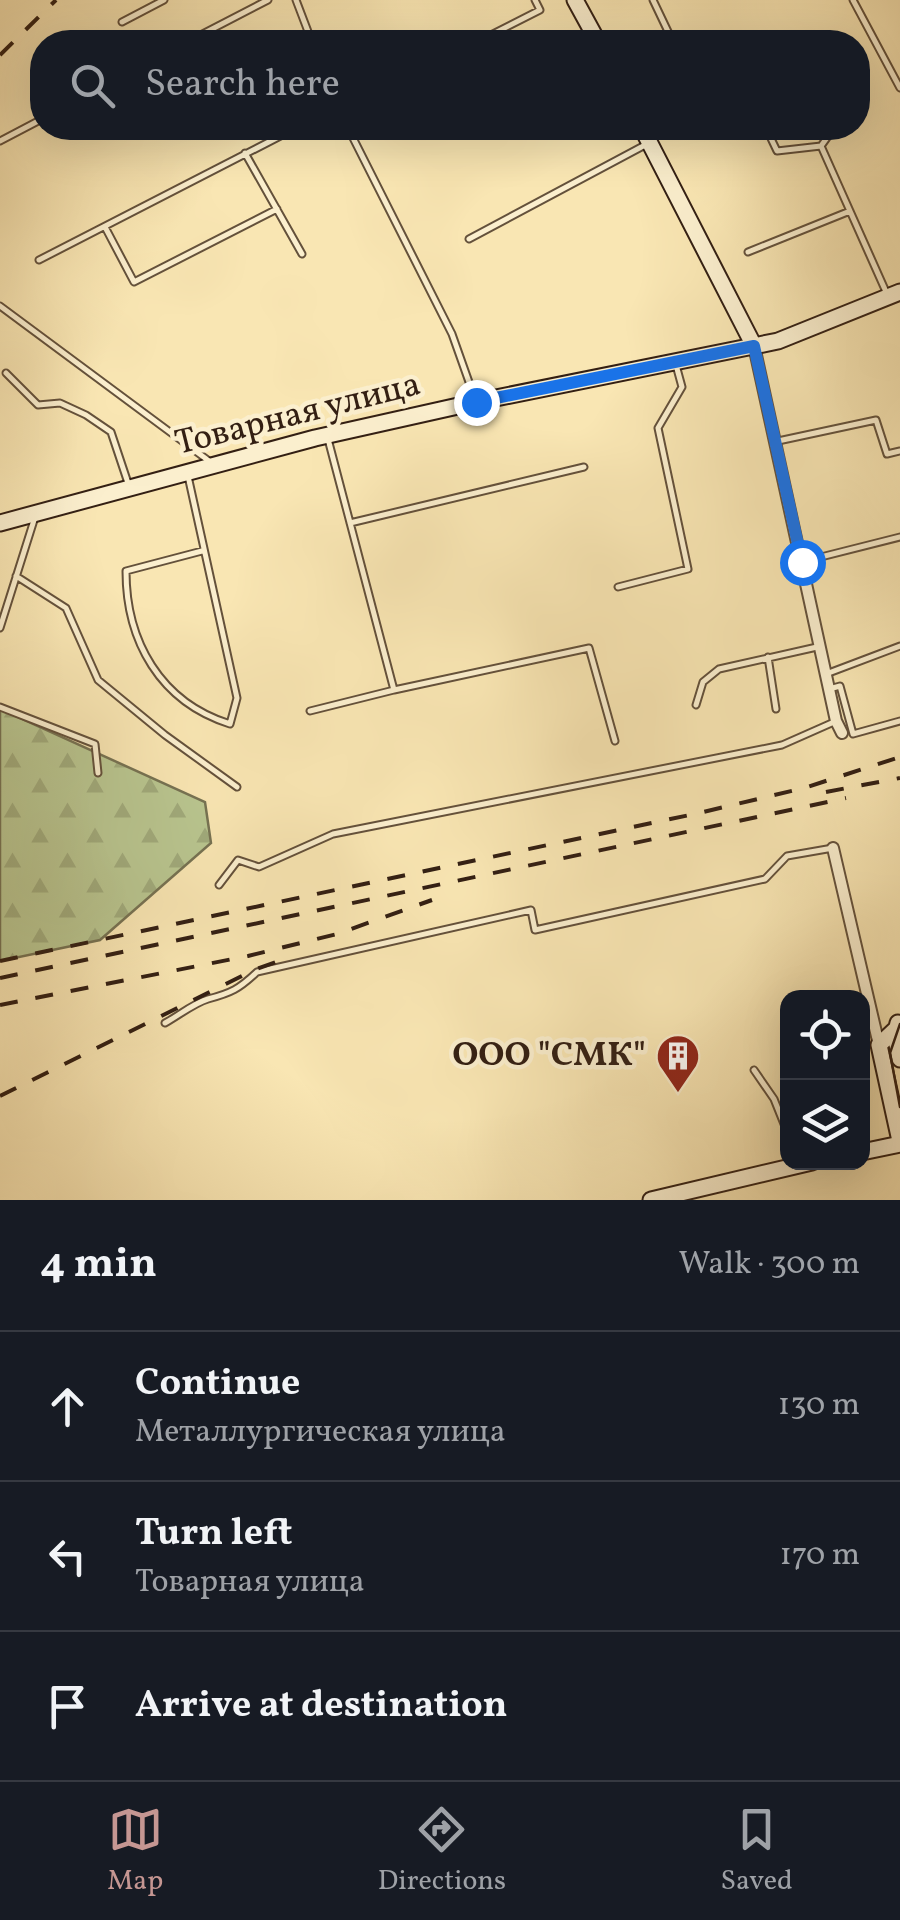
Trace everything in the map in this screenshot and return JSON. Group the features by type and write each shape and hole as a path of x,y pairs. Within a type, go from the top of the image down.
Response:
{"street":[{"path":"576,0 592,30"},
{"path":"649,140 754,346 836,721 842,733"},
{"name":"Товарная улица","path":"0,524 327,436 778,342 894,294"},
{"path":"833,848 900,1143 870,1150"},
{"path":"878,1045 898,1022"},
{"path":"898,1022 900,1058"},
{"path":"650,1200 780,1169"}],"lane":[{"path":"122,22 164,0"},
{"path":"210,30 268,0"},
{"path":"296,0 307,30"},
{"path":"501,30 540,10 534,0"},
{"path":"653,0 667,30"},
{"path":"853,0 869,30"},
{"path":"870,32 900,88"},
{"path":"0,141 30,125"},
{"path":"39,260 272,140"},
{"path":"354,140 452,334 476,402"},
{"path":"468,240 638,140"},
{"path":"772,140 777,151 820,146 825,140"},
{"path":"820,146 894,294"},
{"path":"245,153 302,254"},
{"path":"104,226 134,282 276,209"},
{"path":"748,252 850,211"},
{"path":"0,306 215,466"},
{"path":"618,587 688,569 658,428 682,387 675,362"},
{"path":"6,373 38,405 60,402 111,432 130,489"},
{"path":"775,442 876,420 888,454 900,451"},
{"path":"327,436 394,690"},
{"path":"350,523 584,468"},
{"path":"188,473 237,698 230,724 186,702 156,675 138,645 126,593 126,571 202,551"},
{"path":"0,628 36,514"},
{"path":"802,562 900,536"},
{"path":"16,576 66,608 98,680 165,736 236,787"},
{"path":"826,674 900,646"},
{"path":"696,705 703,682 718,670 820,647"},
{"path":"310,711 589,648 615,741"},
{"path":"768,657 776,708"},
{"path":"829,689 840,686 853,734 900,722"},
{"path":"0,707 95,744 98,772"},
{"path":"219,884 238,860 259,867 333,834 782,744 836,721"},
{"path":"165,1023 209,999 220,999 257,972 532,910 536,930 766,878 787,856 833,848"},
{"path":"754,1070 780,1114"}],"green space":[{"path":"0,709 205,802 211,843 100,940 0,961"}],"tram line":[{"path":"900,1024 890,1053 900,1107"}],"railway":[{"path":"0,55 56,0"},
{"path":"0,961 699,813 804,788 900,757"},
{"path":"826,792 900,778"},
{"path":"0,978 846,798"},
{"path":"0,1005 248,956 337,934 432,900"},
{"path":"0,1096 254,970 284,959"}],"place":[{"name":"ООО \"СМК\"","path":"678,1094"}],"route":[{"path":"476,402 754,346 802,562"}]}
